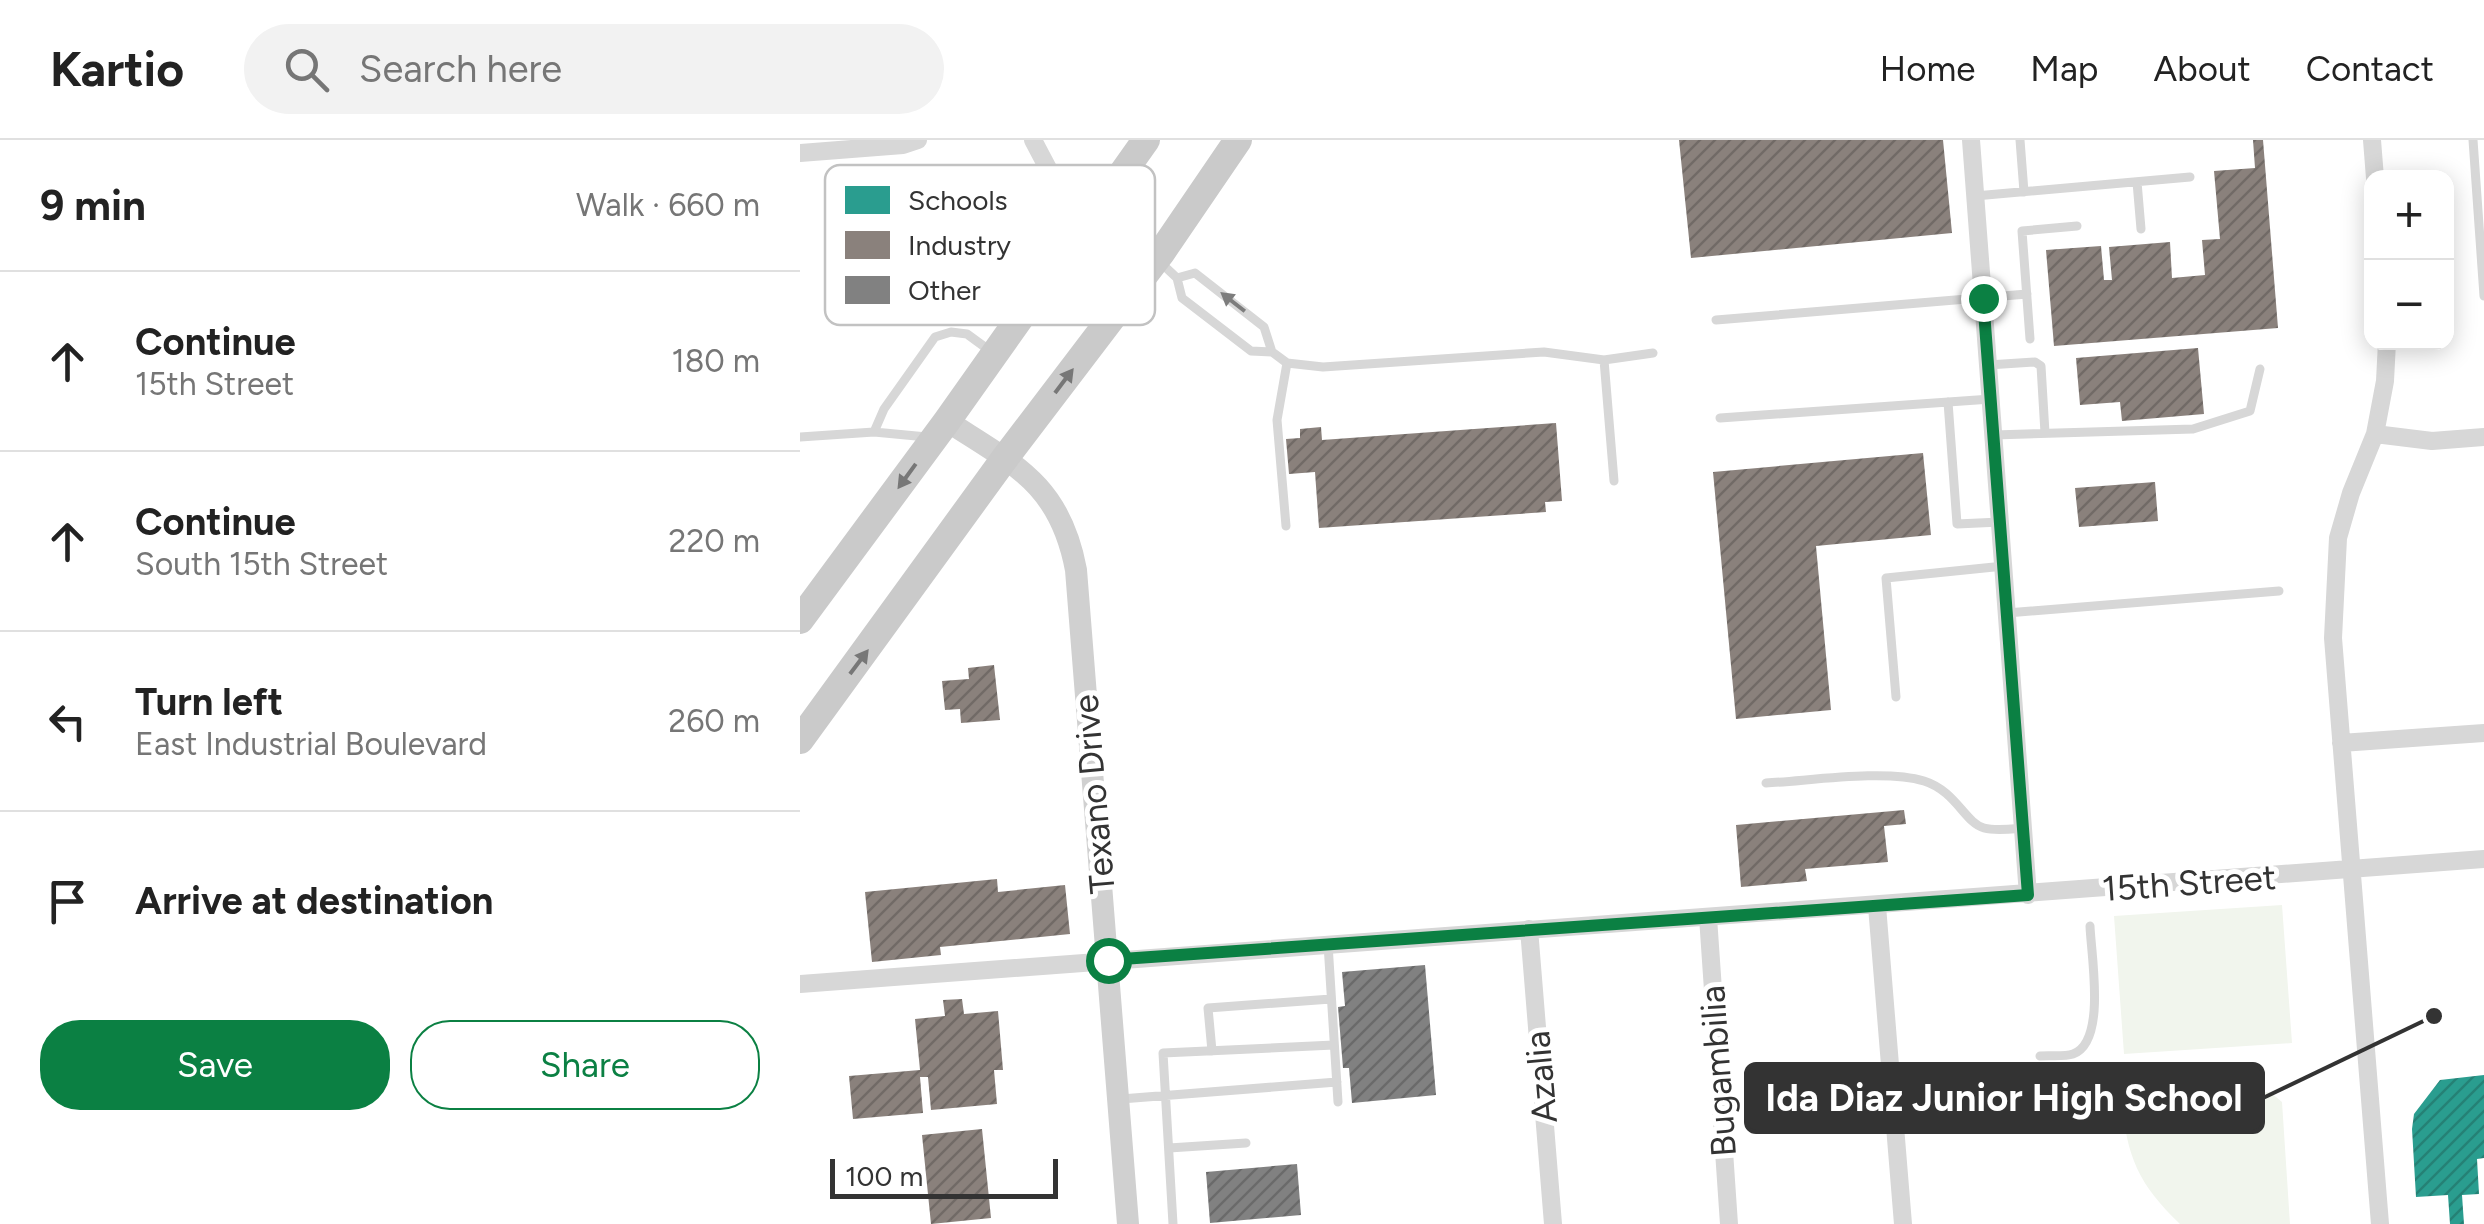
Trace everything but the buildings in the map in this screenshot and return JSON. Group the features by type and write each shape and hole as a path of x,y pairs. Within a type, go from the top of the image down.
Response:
{"main road":[{"path":"1128,165 1146,140"},
{"path":"1155,275 1238,140"},
{"path":"800,620 1014,325"},
{"path":"800,740 1005,458 1114,325"}],"street":[{"path":"800,153 903,145 918,140"},
{"path":"1033,140 1046,165"},
{"path":"1971,140 2028,895"},
{"path":"2372,140 2374,170"},
{"path":"1155,254 1165,263"},
{"path":"2380,1224 2333,638 2338,538 2351,492 2375,434 2387,350"},
{"name":"Texano Drive","path":"941,429 1005,458 1037,483 1058,510 1070,540 1076,570 1128,1224"},
{"path":"2375,434 2432,441 2484,437"},
{"path":"2341,743 2484,732"},
{"name":"15th Street","path":"1529,929 2484,860"},
{"path":"1876,906 1903,1224"},
{"name":"Bugambilia","path":"1708,917 1730,1224"},
{"path":"800,984 1529,929"},
{"name":"Azalia","path":"1529,929 1554,1224"}],"lane":[{"path":"2020,140 2024,192"},
{"path":"2472,140 2484,296"},
{"path":"1976,196 2190,177"},
{"path":"2137,182 2141,229"},
{"path":"2030,339 2022,232 2076,226"},
{"path":"1165,263 1182,298 1251,351 1272,352 1287,363 1322,368 1544,352 1604,360 1653,354"},
{"path":"1165,263 1195,274 1264,327 1272,352"},
{"path":"1716,320 2027,294"},
{"path":"874,432 884,410 935,338 951,332 967,334 994,354"},
{"path":"1604,360 1614,481"},
{"path":"1988,365 2035,362 2041,366 2045,433"},
{"path":"1286,526 1277,420 1287,363"},
{"path":"1994,435 2194,430 2250,412 2260,369"},
{"path":"1720,418 1991,399"},
{"path":"1948,402 1957,524 2000,522"},
{"path":"800,437 941,429"},
{"path":"1896,697 1886,578 2004,566"},
{"path":"2007,613 2279,591"},
{"path":"1766,783 1917,779 1948,792 1977,825 1990,829 2023,828"},
{"path":"2040,1056 2072,1054 2086,1044 2095,1019 2090,926"},
{"path":"1328,944 1338,1102"},
{"path":"1212,1050 1208,1008 1331,1000"},
{"path":"1173,1224 1163,1053 1334,1044"},
{"path":"1118,1100 1337,1082"},
{"path":"1169,1148 1246,1144"}],"shaded area":[{"path":"2282,905 2292,1043 2124,1054 2114,916"},
{"path":"2270,1092 2282,1102 2290,1224 2180,1224 2154,1196 2137,1168 2127,1138 2122,1100"}],"place":[{"name":"Ida Diaz Junior High School","path":"2434,1016"}],"route":[{"path":"1108,960 2028,895 1983,298"}]}
